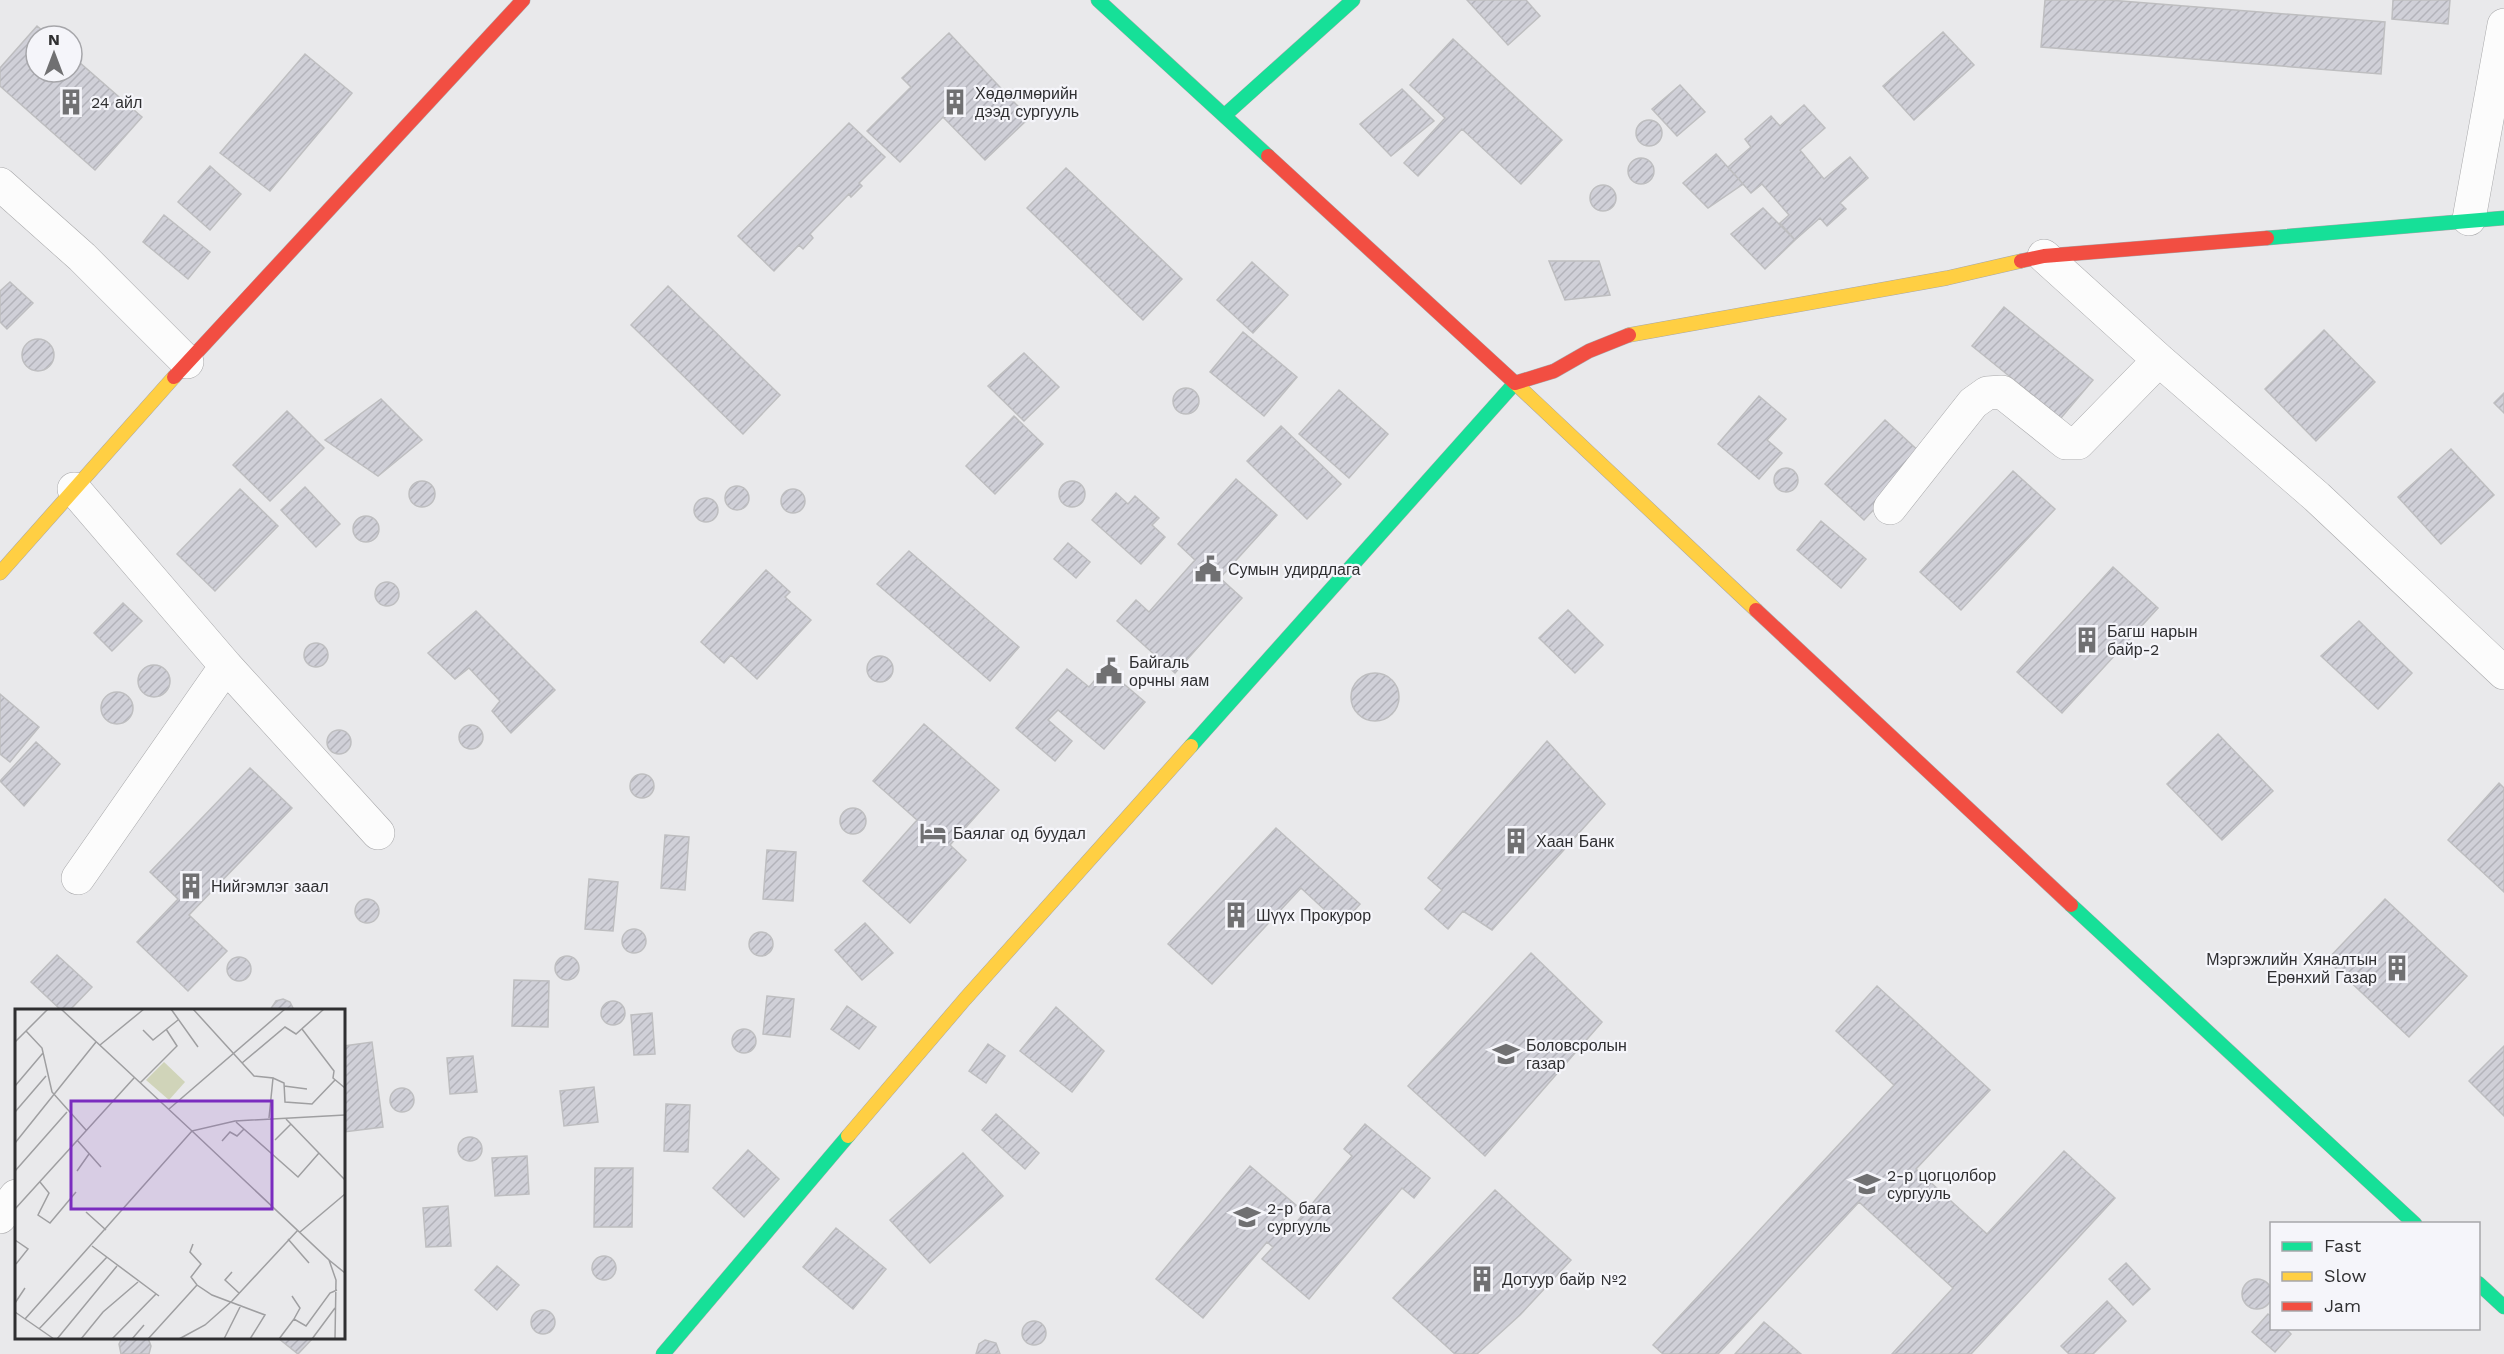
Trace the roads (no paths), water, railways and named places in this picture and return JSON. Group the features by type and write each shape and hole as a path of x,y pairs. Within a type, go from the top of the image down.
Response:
{"main road":[{"path":"0,573 187,362 523,0"},
{"path":"1098,0 1515,383 1947,791 2413,1222"},
{"path":"1225,115 1353,0"},
{"path":"663,1354 965,999 1515,383 1554,371 1589,351 1630,335 1947,278 2044,256 2217,243 2469,219 2504,218"},
{"path":"2480,1285 2504,1307"}],"street":[{"path":"2469,219 2504,25"},
{"path":"0,184 82,257 187,362"},
{"path":"2044,256 2317,498 2504,673"},
{"path":"1890,508 1973,403 1987,393 2002,392 2066,443 2078,443 2159,360"},
{"path":"74,489 226,666 378,833"},
{"path":"78,878 226,666"},
{"path":"0,1217 15,1197"}],"place":[{"name":"24 айл","path":"71,102"},
{"name":"Хөдөлмөрийн дээд сургууль","path":"955,102"},
{"name":"Сумын удирдлага","path":"1208,569"},
{"name":"Багш нарын байр-2","path":"2087,640"},
{"name":"Байгаль орчны яам","path":"1109,671"},
{"name":"Баялаг од буудал","path":"933,833"},
{"name":"Хаан Банк","path":"1516,841"},
{"name":"Нийгэмлэг заал","path":"191,886"},
{"name":"Шүүх Прокурор","path":"1236,915"},
{"name":"Мэргэжлийн Хяналтын Ерөнхий Газар","path":"2397,968"},
{"name":"Боловсролын газар","path":"1506,1054"},
{"name":"2-р цогцолбор сургууль","path":"1867,1184"},
{"name":"2-р бага сургууль","path":"1247,1217"},
{"name":"Дотуур байр №2","path":"1482,1279"}]}
